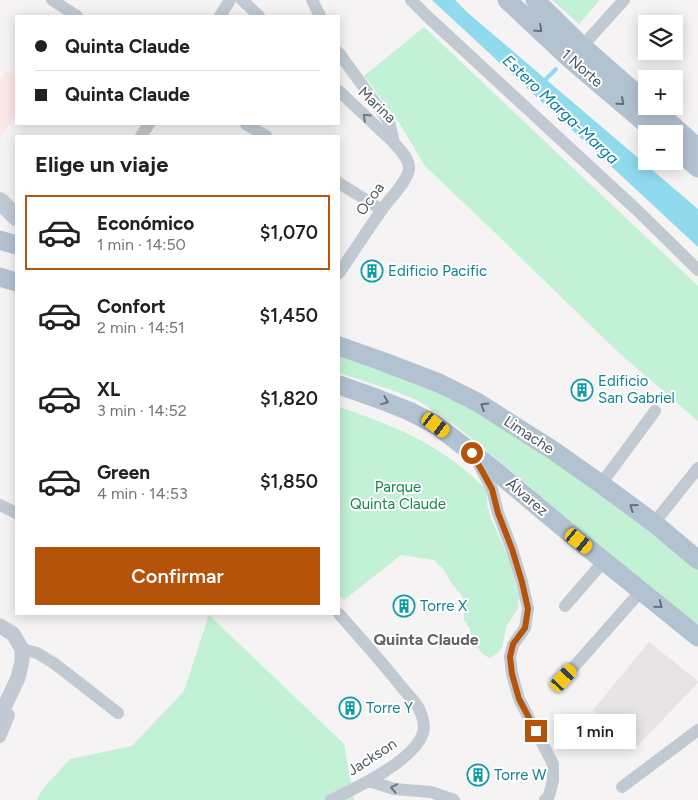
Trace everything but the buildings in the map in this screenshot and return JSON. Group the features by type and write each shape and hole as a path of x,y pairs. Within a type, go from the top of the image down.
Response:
{"main road":[{"name":"1 Norte","path":"508,0 638,96"},
{"name":"1 Norte","path":"535,0 576,52 649,125"},
{"path":"661,115 698,148"},
{"path":"683,156 698,168"},
{"path":"0,192 15,198"},
{"path":"0,201 15,216"},
{"path":"0,240 15,245"},
{"path":"0,277 15,282"},
{"name":"Limache","path":"340,346 439,383 477,402 551,449 601,484 654,523 698,560"},
{"name":"Álvarez","path":"340,385 409,411 436,425 492,468 698,637"}],"street":[{"path":"52,0 75,15"},
{"path":"221,15 230,0"},
{"path":"242,0 258,15"},
{"path":"312,0 320,15"},
{"path":"411,0 442,31 639,212 698,270"},
{"path":"576,52 624,0"},
{"path":"340,53 389,122 394,143"},
{"name":"Marina","path":"340,92 394,143"},
{"path":"248,125 264,135"},
{"name":"Ocoa","path":"340,272 402,184 409,171 406,159 394,143"},
{"path":"340,184 382,210"},
{"path":"601,484 655,411"},
{"path":"472,453 492,489 498,513 522,582 528,609 525,628 513,644 510,657 512,674 519,699 553,764 553,780 549,796 545,800"},
{"path":"654,523 698,468"},
{"path":"0,505 15,512"},
{"path":"565,606 604,561"},
{"path":"564,678 641,591"},
{"name":"Jackson","path":"331,800 369,781 404,757 417,744 423,733 424,723 420,710 392,674 340,615"},
{"path":"0,626 13,634 22,649 22,661 18,678 0,737"},
{"path":"22,649 37,653 55,664 118,713"},
{"path":"622,787 698,730"},
{"path":"369,781 394,789 431,792 454,800"}],"shaded area":[{"path":"6,71 15,77 15,115 0,139 0,80"},
{"path":"649,642 698,681 698,683 637,746 593,710"}],"green space":[{"path":"552,0 600,0 579,24"},
{"path":"424,27 698,286 698,421 618,352 425,166 400,124 364,76"},
{"path":"340,354 420,380 469,405 666,536 698,569 698,628 652,592 502,463 452,423 419,401 340,373"},
{"name":"Parque Quinta Claude","path":"340,407 414,437 456,463 487,491 487,504 491,519 510,560 519,598 518,608 506,627 502,648 489,658 469,639 470,629 464,620 463,597 452,584 444,570 434,560 401,555 344,600 340,595"},
{"path":"209,615 344,744 354,800 37,800 41,791 70,759 132,746 184,691"}],"water":[{"name":"Estero Marga-Marga","path":"432,0 455,0 638,158 638,170 652,170 698,209 698,247"}],"waterway":[{"name":"Estero Marga-Marga","path":"544,81 556,69"}],"place":[{"name":"Edificio Pacific","path":"372,271"},
{"name":"Edificio San Gabriel","path":"582,390"},
{"name":"Torre X","path":"404,606"},
{"name":"Torre Y","path":"350,708"},
{"name":"Torre W","path":"478,775"}],"district":[{"name":"Quinta Claude","path":"426,639"}],"route":[{"path":"472,453 492,489 498,513 522,582 528,609 525,628 513,644 510,657 512,674 519,699 536,731"}]}
